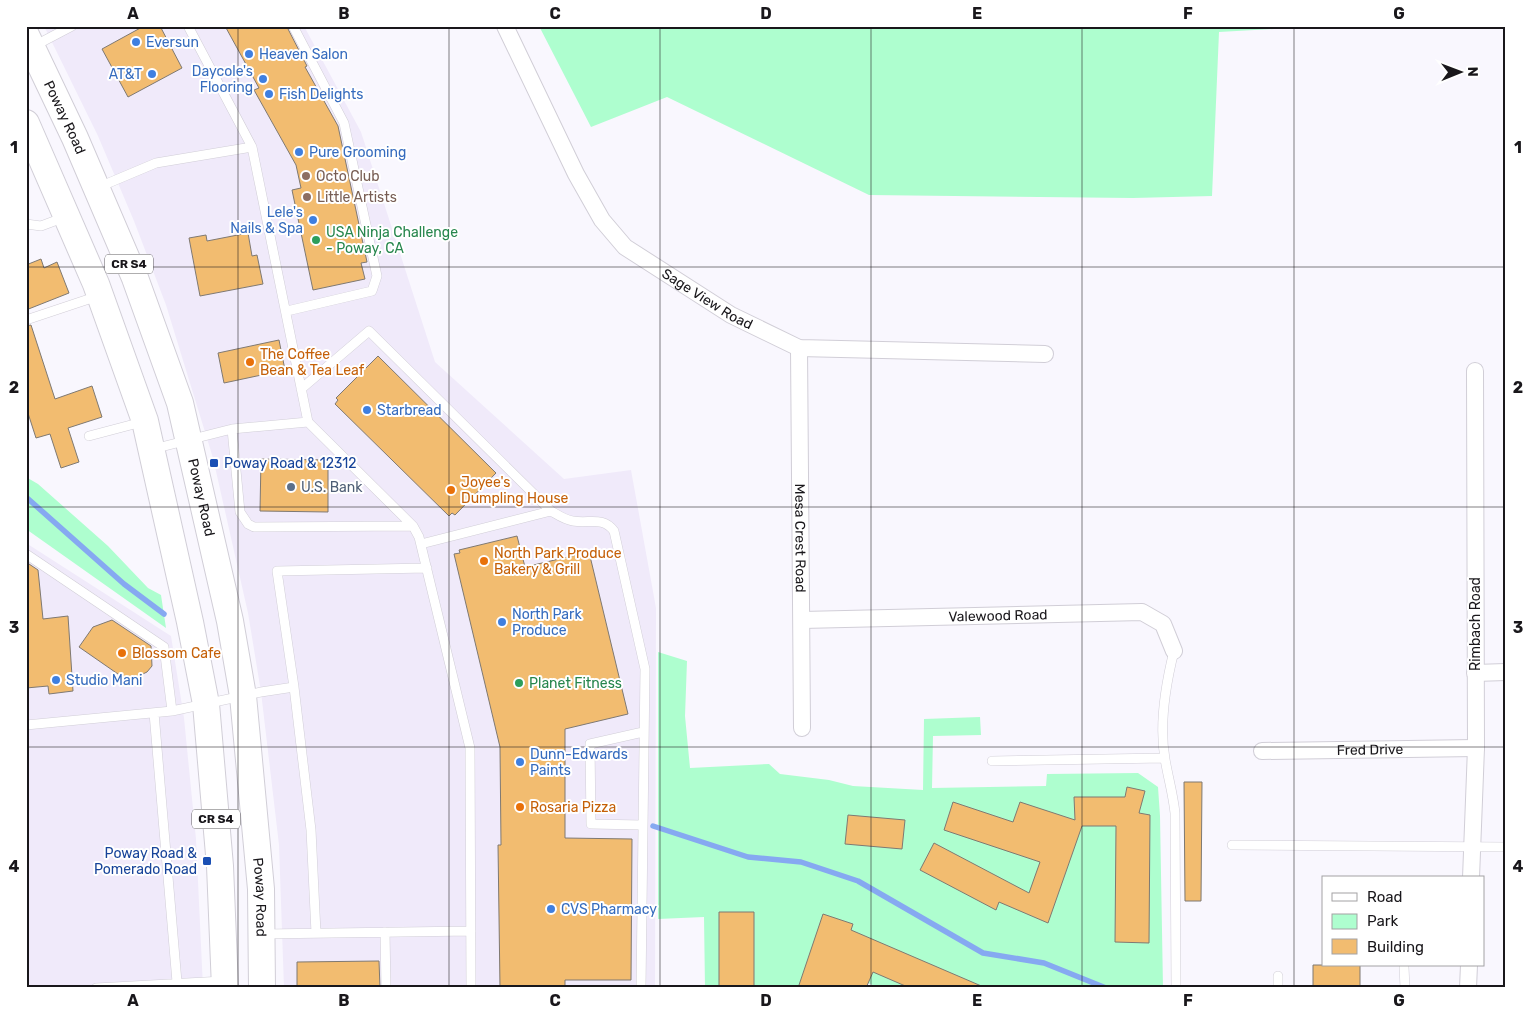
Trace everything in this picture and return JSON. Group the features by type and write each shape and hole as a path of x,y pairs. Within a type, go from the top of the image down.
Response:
{"main road":[{"name":"Poway Road","path":"29,41 97,188 135,278 180,402 230,622 243,696 257,835 262,934 262,988"},
{"name":"CR S4","path":"26,124 68,216 100,295 144,421 151,450 190,622 206,704 220,866 225,984"}],"street":[{"name":"Sage View Road","path":"505,26 576,174 602,220 625,247 731,315 799,348 1045,354"},
{"name":"Mesa Crest Road","path":"799,348 802,728"},
{"name":"Rimbach Road","path":"1471,876 1476,748 1474,371"},
{"name":"Valewood Road","path":"802,620 1142,612 1163,624 1174,651"},
{"path":"1475,673 1506,672"},
{"name":"Fred Drive","path":"1262,751 1476,748"},
{"path":"1468,988 1469,966"}],"lane":[{"path":"29,41 72,26"},
{"path":"188,26 252,146 308,422 413,526 421,544 470,748 471,988"},
{"path":"287,311 372,291 377,276 344,123 293,26"},
{"path":"97,188 156,164 252,146"},
{"path":"26,224 41,226 68,216"},
{"path":"26,320 100,295"},
{"path":"301,389 369,331 551,511 574,522 602,522 609,524 614,531 645,669 641,988"},
{"path":"89,436 144,421"},
{"path":"151,450 232,429 308,422"},
{"path":"232,429 240,512 248,524 254,527 413,526"},
{"path":"421,544 551,511"},
{"path":"26,554 164,646 172,711"},
{"path":"316,932 312,830 277,572 426,568"},
{"path":"1174,651 1167,680 1164,758 1175,813 1176,988"},
{"path":"26,725 172,711 294,687"},
{"path":"154,713 177,982"},
{"path":"642,825 592,824 590,744 643,732"},
{"path":"992,761 1164,758"},
{"path":"1232,845 1506,847"},
{"path":"262,934 471,931"},
{"path":"385,932 386,988"},
{"path":"1404,967 1405,988"},
{"path":"1278,976 1278,988"},
{"path":"96,988 177,982 225,984"}],"shaded area":[{"path":"44,26 304,26 361,132 435,362 564,479 631,470 656,608 655,988 284,988 279,845 261,692 248,613 213,458 166,305 134,221 98,136"},
{"path":"26,543 171,636 184,718 196,839 203,988 26,988"}],"green space":[{"path":"539,26 1328,26 1219,32 1212,196 1133,198 869,195 667,97 591,127"},
{"path":"26,477 38,484 108,546 148,588 161,595 166,628 26,529"},
{"path":"658,652 687,661 685,716 690,768 769,764 780,774 829,780 853,786 923,790 924,719 980,717 981,735 933,736 932,788 1046,786 1047,774 1138,773 1158,787 1163,988 879,988 853,976 848,988 705,988 704,917 658,919"}],"building":[{"path":"144,26 160,26 182,68 128,97 102,49"},
{"path":"225,26 287,27 307,66 305,67 338,126 367,262 361,263 365,279 313,290 292,190 301,188 296,165 254,90 259,88"},
{"path":"248,233 252,256 257,255 263,284 200,296 189,238 206,235 207,241"},
{"path":"41,259 44,268 57,262 69,293 26,310 26,265"},
{"path":"31,325 55,399 92,386 102,417 68,428 79,462 61,468 50,434 36,438 26,407 26,326"},
{"path":"279,340 285,370 224,383 218,353"},
{"path":"378,356 496,473 455,515 452,513 449,516 335,404 338,400 336,398"},
{"path":"261,459 328,460 328,512 260,511"},
{"path":"517,536 525,567 589,552 628,714 565,729 565,838 632,839 631,980 565,980 565,988 500,988 498,845 501,845 500,747 454,554 460,553 459,550"},
{"path":"26,562 38,570 43,619 68,616 73,691 49,694 48,686 26,688"},
{"path":"112,620 151,646 152,666 147,672 128,681 79,647 93,627"},
{"path":"1184,782 1202,782 1201,901 1185,901"},
{"path":"1127,787 1145,791 1139,813 1150,815 1149,943 1115,942 1116,826 1082,826 1048,923 999,902 996,910 920,870 934,843 1029,893 1040,862 944,830 953,802 1013,822 1020,802 1075,820 1074,797 1125,797"},
{"path":"848,815 905,820 902,849 845,844"},
{"path":"719,912 754,912 754,988 719,988"},
{"path":"823,914 853,924 851,930 986,988 910,988 873,972 866,988 798,988"},
{"path":"379,961 380,988 297,988 297,962"},
{"path":"1313,965 1360,966 1360,988 1313,988"}],"waterway":[{"path":"26,497 124,584 164,614"},
{"path":"653,826 748,857 801,862 858,881 983,953 1044,963 1106,988"}],"place":[{"name":"Eversun","path":"136,42"},
{"name":"Heaven Salon","path":"249,54"},
{"name":"AT&T","path":"152,74"},
{"name":"Daycole's Flooring","path":"263,79"},
{"name":"Fish Delights","path":"269,94"},
{"name":"Pure Grooming","path":"299,152"},
{"name":"Octo Club","path":"306,176"},
{"name":"Little Artists","path":"307,197"},
{"name":"Lele's Nails & Spa","path":"313,220"},
{"name":"USA Ninja Challenge - Poway, CA","path":"316,240"},
{"name":"The Coffee Bean & Tea Leaf","path":"250,362"},
{"name":"Starbread","path":"367,410"},
{"name":"Poway Road & 12312","path":"214,463"},
{"name":"U.S. Bank","path":"291,487"},
{"name":"Joyee's Dumpling House","path":"451,490"},
{"name":"North Park Produce Bakery & Grill","path":"484,561"},
{"name":"North Park Produce","path":"502,622"},
{"name":"Blossom Cafe","path":"122,653"},
{"name":"Studio Mani","path":"56,680"},
{"name":"Planet Fitness","path":"519,683"},
{"name":"Dunn-Edwards Paints","path":"520,762"},
{"name":"Rosaria Pizza","path":"520,807"},
{"name":"Poway Road & Pomerado Road","path":"207,861"},
{"name":"CVS Pharmacy","path":"551,909"}]}
